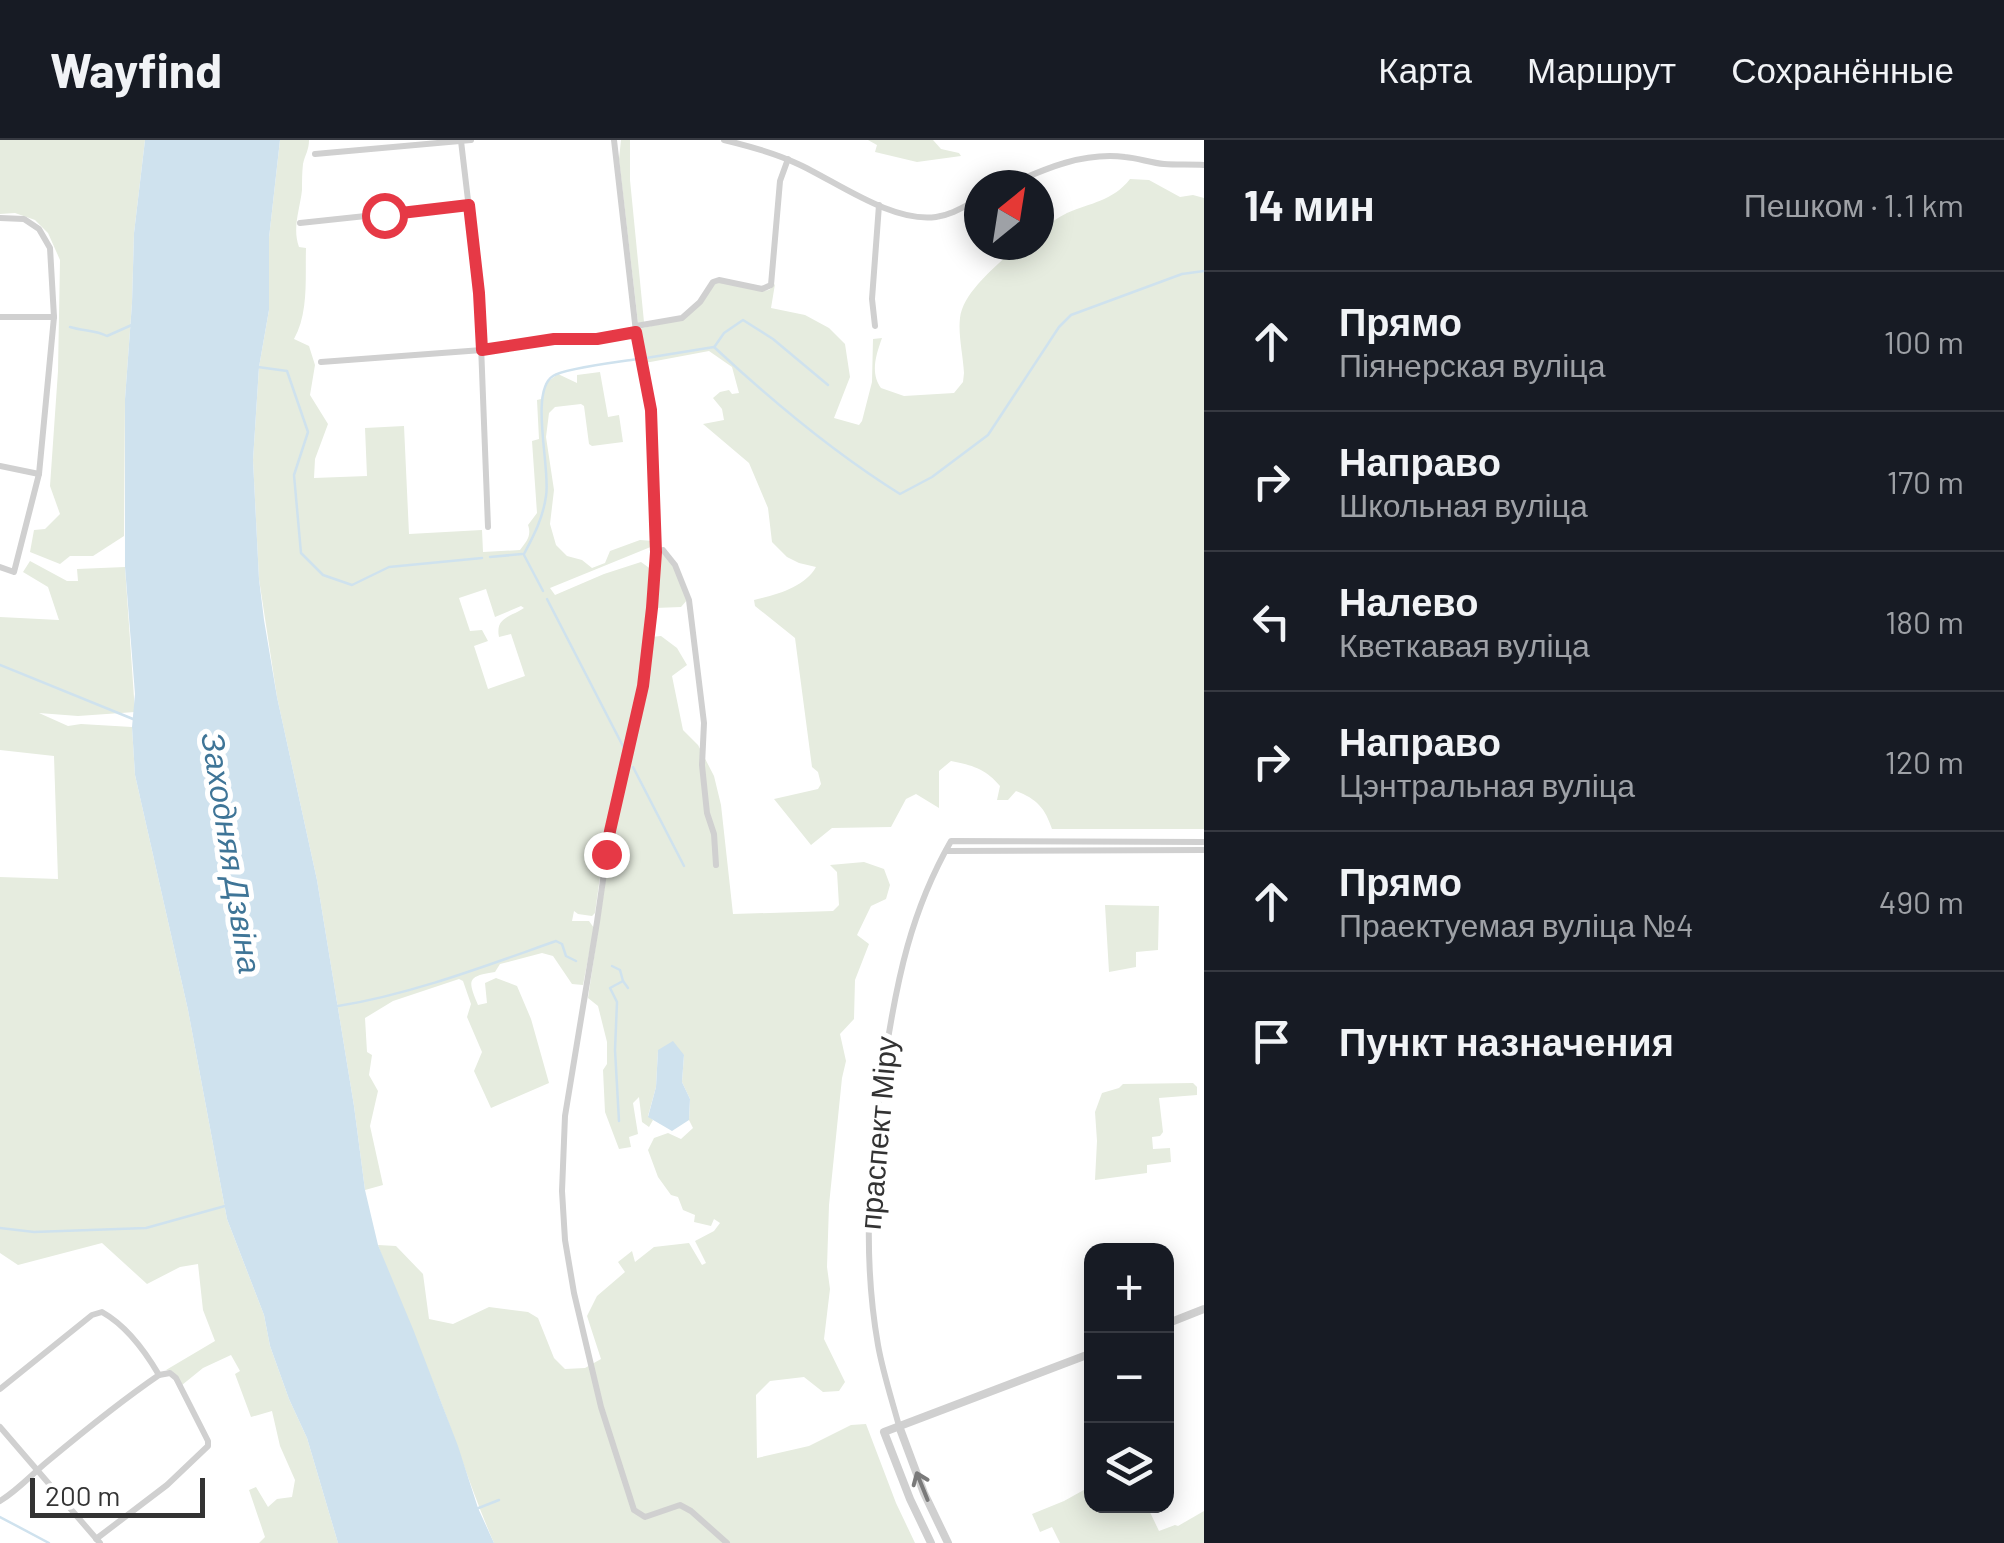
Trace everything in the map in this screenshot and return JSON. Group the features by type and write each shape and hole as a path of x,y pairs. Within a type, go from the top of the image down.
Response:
{"street":[{"path":"316,154 374,144 471,140"},
{"path":"614,140 636,329 651,410 656,552 643,686 610,831 564,1116 565,1240 574,1293 634,1510 639,1515 652,1516 680,1505 727,1543"},
{"path":"724,140 788,159 902,214 934,217 964,207"},
{"path":"461,141 479,293 488,527"},
{"path":"1046,170 1094,157 1204,165"},
{"path":"321,362 482,350 554,339 597,339 682,318 719,280 762,289 771,285 780,181 788,159"},
{"path":"300,224 469,205"},
{"path":"875,326 872,299 879,205"},
{"path":"0,218 24,219 39,228 50,248 54,317 39,474 14,572 0,567"},
{"path":"0,317 54,317"},
{"path":"0,466 39,474"},
{"path":"656,552 663,550 675,565 689,600 704,723 702,766 716,865"},
{"name":"праспект Міру","path":"948,1543 898,1426 878,1346 868,1250 870,1161 891,1013 916,912 951,841 1204,842"},
{"path":"946,850 1204,850"},
{"path":"1174,1321 1204,1309"},
{"path":"0,1389 96,1313 107,1314 144,1350 160,1375"},
{"path":"931,1543 884,1432 1084,1355"},
{"path":"0,1427 37,1471 46,1478 98,1541 208,1446 176,1378 170,1373 160,1375 96,1422 37,1471 21,1488 0,1501"}],"shaded area":[{"path":"0,140 145,140 134,233 125,399 124,536 93,556 70,556 60,564 30,552 34,530 45,529 60,514 50,486 60,260 48,233 35,220 15,213 0,214"},
{"path":"280,140 309,140 296,226 299,247 306,248 305,294 294,339 309,346 315,365 310,395 328,424 315,459 314,478 367,476 365,428 404,426 409,534 482,530 483,552 520,550 529,536 528,525 537,513 532,441 539,439 537,400 541,399 546,383 558,374 577,383 577,375 600,372 608,417 619,415 623,442 589,444 581,404 555,407 549,413 546,437 554,490 550,524 556,545 567,556 592,568 605,563 610,551 640,540 653,541 653,546 550,588 555,595 641,562 652,570 641,668 595,913 592,916 574,911 572,921 589,921 594,928 583,985 572,984 553,956 542,953 500,964 495,972 479,975 472,981 478,1005 487,1003 485,983 496,978 517,986 549,1083 491,1108 474,1071 482,1052 467,1017 471,1004 463,981 459,979 393,1001 365,1018 367,1052 372,1055 369,1075 378,1091 370,1126 383,1185 365,1190 317,880 277,697 259,579 253,460 259,367 269,310 269,238","holes":["486,589 495,617 524,608 505,618 498,630 499,637 511,634 525,676 488,689 474,646 488,641 482,630 470,631 459,598"]},
{"path":"621,140 630,140 630,180 644,322 638,323 619,159"},
{"path":"868,140 933,140 941,149 961,156 917,162 875,152 877,145"},
{"path":"1130,179 1149,180 1180,197 1204,198 1204,829 1052,829 1043,810 1030,797 1016,791 1008,800 997,800 1000,786 989,775 951,761 939,771 939,808 916,794 906,799 891,827 832,828 811,845 774,799 818,789 821,784 812,767 795,638 755,606 754,600 797,585 816,567 787,557 772,542 768,508 749,463 703,424 724,420 722,409 713,398 729,390 739,393 732,367 709,351 645,363 638,329 683,319 711,286 720,282 763,291 775,284 771,308 805,315 829,328 845,344 850,377 834,418 859,425 872,382 873,339 882,338 875,370 881,388 904,396 954,393 963,382 964,373 960,318 975,288 1003,260 1054,260 1054,221 1109,197"},
{"path":"663,553 674,566 687,600 681,607 655,608 658,555"},
{"path":"30,561 67,581 78,581 77,569 125,567 135,712 78,716 39,713 68,726 132,727 135,775 188,1010 227,1219 264,1315 270,1346 289,1399 307,1438 338,1543 259,1543 265,1537 249,1490 256,1487 268,1507 277,1499 292,1497 295,1480 280,1446 272,1411 251,1417 235,1374 240,1371 231,1355 203,1368 182,1385 172,1371 166,1370 215,1341 203,1310 198,1264 180,1267 147,1284 102,1243 18,1265 0,1253 0,877 58,879 54,756 0,750 0,617 59,620 48,587 23,572"},
{"path":"661,636 677,648 687,665 672,676 683,730 698,745 714,776 733,914 833,911 839,905 837,872 830,865 864,862 884,869 890,885 886,899 871,906 857,935 869,944 855,980 854,1019 840,1034 846,1061 829,1205 830,1289 824,1339 845,1382 839,1391 823,1392 804,1377 770,1381 756,1395 757,1458 809,1446 851,1425 866,1424 915,1543 494,1543 378,1245 396,1246 423,1274 429,1319 453,1324 489,1307 528,1312 538,1318 554,1358 565,1369 585,1368 601,1359 587,1316 597,1296 625,1272 618,1262 632,1251 635,1262 654,1247 689,1243 702,1265 706,1263 695,1241 720,1223 714,1219 711,1226 694,1222 695,1215 683,1210 678,1197 671,1195 658,1177 648,1150 654,1138 668,1133 681,1139 693,1128 689,1120 690,1099 682,1082 684,1055 658,1050 656,1087 648,1116 653,1120 649,1127 642,1122 639,1097 633,1103 638,1134 629,1137 631,1147 619,1149 605,1112 603,1070 607,1064 607,1042 598,1006 588,998 613,830 641,709 651,637"},
{"path":"1105,905 1159,906 1158,950 1136,952 1136,967 1109,972"},
{"path":"1193,1083 1197,1095 1159,1098 1163,1132 1152,1137 1153,1149 1170,1148 1171,1162 1147,1165 1147,1173 1095,1180 1095,1112 1102,1093 1123,1084"},
{"path":"1084,1490 1084,1513 1150,1513 1159,1531 1178,1526 1204,1511 1204,1543 1060,1543 1052,1527 1040,1532 1032,1514"}],"water":[{"name":"Заходняя Дзвіна","path":"145,140 280,140 269,238 269,310 259,367 253,460 264,620 317,880 365,1190 378,1245 494,1543 338,1543 307,1438 289,1399 270,1346 264,1315 227,1219 188,1010 135,775 135,694 125,567 125,399 134,233"},
{"path":"673,1041 684,1055 682,1082 690,1099 689,1120 672,1131 648,1117 656,1087 658,1050"}],"waterway":[{"path":"646,358 714,347 804,425 900,494 932,477 988,435 1059,327 1071,315 1182,274 1204,271"},
{"path":"715,346 724,333 743,320 773,339 828,385"},
{"path":"70,327 107,336 134,324"},
{"path":"524,554 546,496 542,414 546,384 553,376 569,370 637,359"},
{"path":"258,367 287,371 308,432 294,475 301,553 323,575 352,585 389,567 482,558"},
{"path":"490,557 522,554"},
{"path":"524,555 543,591"},
{"path":"547,599 626,752"},
{"path":"0,665 133,719"},
{"path":"633,767 684,866"},
{"path":"338,1006 421,987 556,941 562,944 566,956 576,961"},
{"path":"612,966 620,970 628,988"},
{"path":"619,1121 617,1002 610,988 623,981"},
{"path":"0,1228 34,1232 146,1228 225,1206"},
{"path":"476,1509 499,1500"},
{"path":"0,1517 49,1543"}],"route":[{"path":"384,215 469,205 482,350 636,332 651,410 656,552 643,686 606,854"}]}
